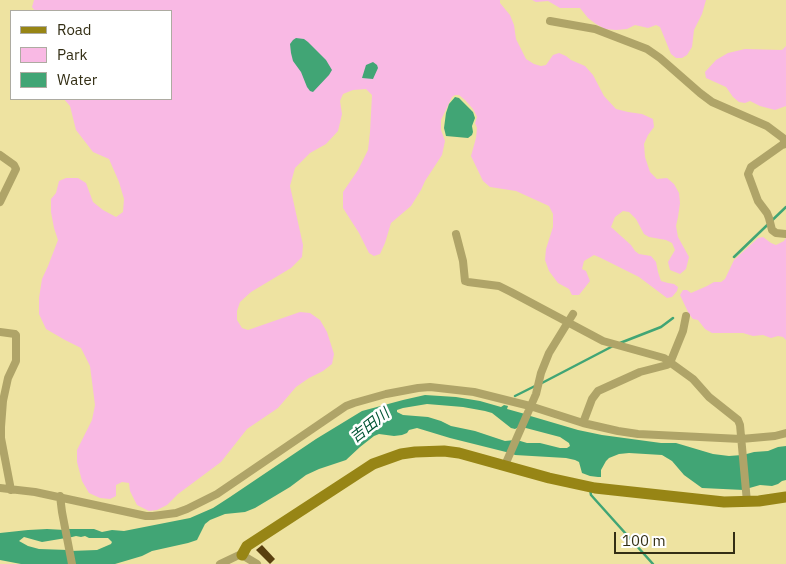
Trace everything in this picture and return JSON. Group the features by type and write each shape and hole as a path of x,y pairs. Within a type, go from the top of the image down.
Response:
{"street":[{"path":"550,21 596,29 646,49 660,58 712,102 767,126 783,138 786,144 782,144 751,167 748,174 756,198 767,213 770,224 776,233 786,234"},
{"path":"0,155 14,165 16,169 0,202"},
{"path":"456,234 463,261 465,280 471,284 498,286 602,341 664,358 693,379 709,396 738,420 747,499"},
{"path":"506,462 534,399 549,353 573,314"},
{"path":"583,423 592,399 598,391 640,372 670,363 683,331 686,316"},
{"path":"0,332 16,335 16,361 8,378 3,401 1,427 1,438 11,490"},
{"path":"0,488 60,496 146,516 187,510 217,494 346,406 354,402 430,387 474,392 583,423 638,434 741,441 786,433"},
{"path":"242,555 247,546 373,464 414,452 444,451 506,462 549,478 595,488 724,502 786,497"},
{"path":"60,496 72,564"},
{"path":"220,564 242,555 257,564"}],"green space":[{"path":"34,0 500,0 500,3 510,15 516,39 526,59 541,66 546,65 553,55 559,53 566,56 585,66 593,75 604,96 616,109 642,114 653,119 654,127 644,144 645,157 650,172 657,179 667,178 674,184 679,193 680,203 676,226 678,237 689,257 686,269 680,274 670,270 668,262 675,250 672,243 644,234 636,219 629,212 623,211 615,217 611,227 639,254 651,256 656,262 661,281 674,284 678,287 677,291 672,297 667,298 639,277 594,255 584,261 582,269 586,271 590,281 579,295 572,295 569,289 558,283 549,271 545,260 546,249 553,227 553,214 549,206 516,191 490,187 483,181 471,156 476,138 477,128 475,123 477,117 473,109 459,95 452,97 441,120 441,130 445,141 442,155 411,206 391,223 380,254 374,256 369,253 343,208 343,192 358,170 368,150 370,132 372,95 366,89 353,90 343,94 340,101 342,114 338,131 326,144 310,153 295,168 290,186 303,245 302,257 291,268 251,292 240,302 237,311 237,320 242,328 248,330 300,312 310,313 320,320 327,332 334,354 332,364 296,387 278,408 247,429 221,462 178,494 167,505 157,510 149,511 137,505 130,491 129,483 122,482 116,485 116,496 110,499 100,498 89,493 82,481 77,462 77,450 92,420 95,405 90,366 81,348 46,329 39,314 39,298 42,279 58,240 51,212 51,199 56,193 59,181 66,178 78,178 86,183 93,202 116,217 123,212 124,199 109,159 93,152 76,130 70,106 65,100 172,100 172,10 34,10 32,7"},
{"path":"532,0 706,0 694,30 692,47 687,55 682,58 676,58 671,54 660,27 656,25 648,28 635,25 627,29 605,29 588,18 580,8 560,8 548,1 536,2"},
{"path":"786,46 786,106 775,110 750,101 745,103 739,102 726,87 706,78 705,72 716,60 728,53 745,49 782,50"},
{"path":"763,237 776,245 786,238 786,340 778,336 771,338 763,335 753,336 743,333 712,333 705,329 698,320 693,319 689,314 680,295 683,290 691,293 714,282 721,282 725,279 734,260 758,238"}],"water":[{"path":"296,38 304,39 308,42 326,60 332,70 313,92 307,87 301,72 293,61 290,44"},
{"path":"373,62 378,68 373,79 362,78 366,65"},
{"path":"455,97 459,98 473,112 475,118 472,126 472,135 468,138 446,136 444,128 446,113 449,104"},
{"name":"吉田川","path":"425,395 456,397 501,407 504,405 508,406 507,409 525,414 519,427 515,429 492,413 463,407 427,404 397,410 397,412 403,415 428,417 451,426 475,431 505,441 515,440 510,453 417,428 409,430 402,435 379,434 360,447 346,460 306,475 255,508 245,512 225,514 210,520 205,524 197,540 152,551 115,564 73,564 70,551 97,550 112,542 108,538 76,536 68,538 66,529 94,529 102,532 112,530 124,531 190,518 213,508 316,439 362,411"},
{"path":"527,415 602,435 661,443 676,443 713,454 742,455 744,490 702,488 684,475 672,461 662,455 619,454 606,461 601,470 601,477 598,477 582,473 579,462 575,460 515,455 511,453 517,440 560,448 570,446 569,443 560,437 522,427"},
{"path":"786,446 786,480 772,486 760,485 746,489 743,455"},
{"path":"47,529 65,530 66,538 42,542 24,537 19,541 39,549 68,550 71,564 21,564 0,560 0,533"}],"building":[{"path":"262,545 275,559 270,564 256,550"}],"waterway":[{"path":"734,257 786,207"},
{"path":"620,343 661,327 673,318"},
{"path":"540,384 613,346"},
{"path":"515,396 535,386"},
{"path":"590,489 591,495 653,564"}]}
